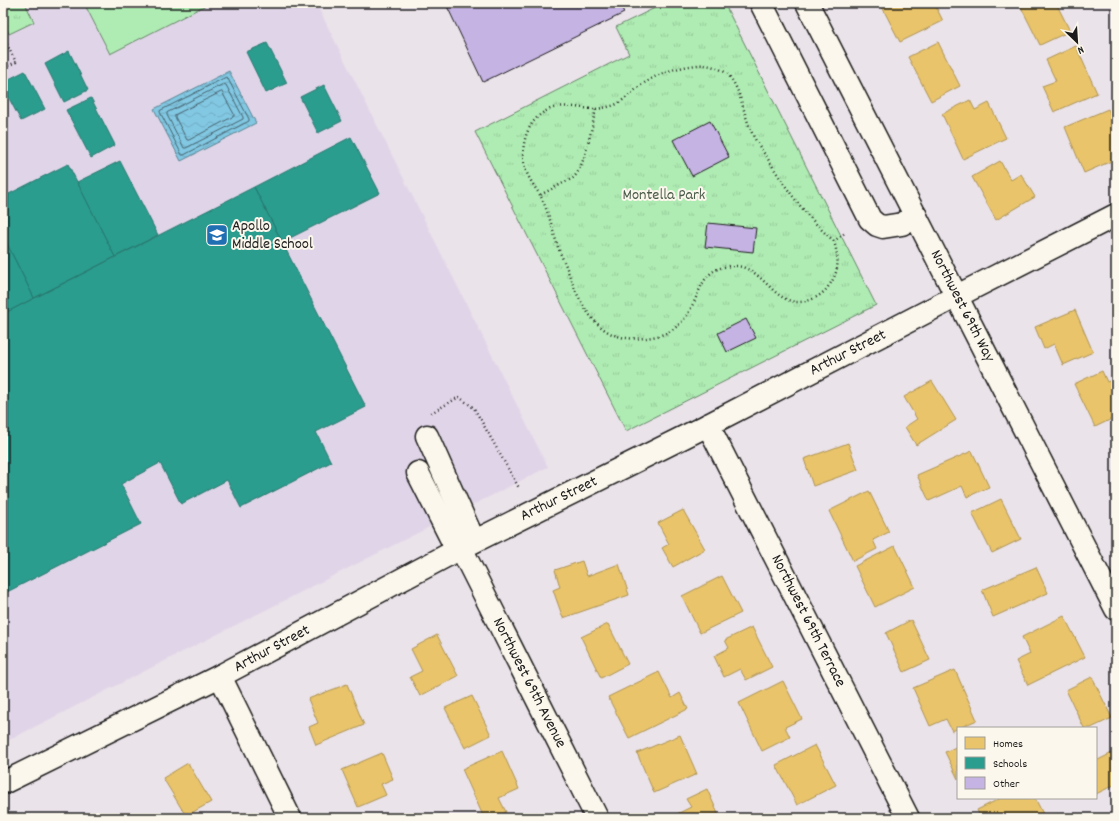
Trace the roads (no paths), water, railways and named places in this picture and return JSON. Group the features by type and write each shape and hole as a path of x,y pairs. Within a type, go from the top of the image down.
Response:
{"street":[{"path":"761,3 870,219 877,225 883,227 902,224 916,216"},
{"name":"Northwest 69th Way","path":"807,3 1116,609"},
{"name":"Arthur Street","path":"3,783 220,676 464,547 708,425 1116,215"},
{"name":"Northwest 69th Terrace","path":"708,425 908,818"},
{"path":"427,436 464,547"},
{"path":"418,473 464,547"},
{"name":"Northwest 69th Avenue","path":"464,547 597,818"},
{"path":"220,676 290,818"}],"water":[{"path":"229,71 256,123 181,161 154,109"}],"place":[{"name":"Apollo Middle School","path":"217,235"}],"park label":[{"name":"Montella Park","path":"664,195"}]}
